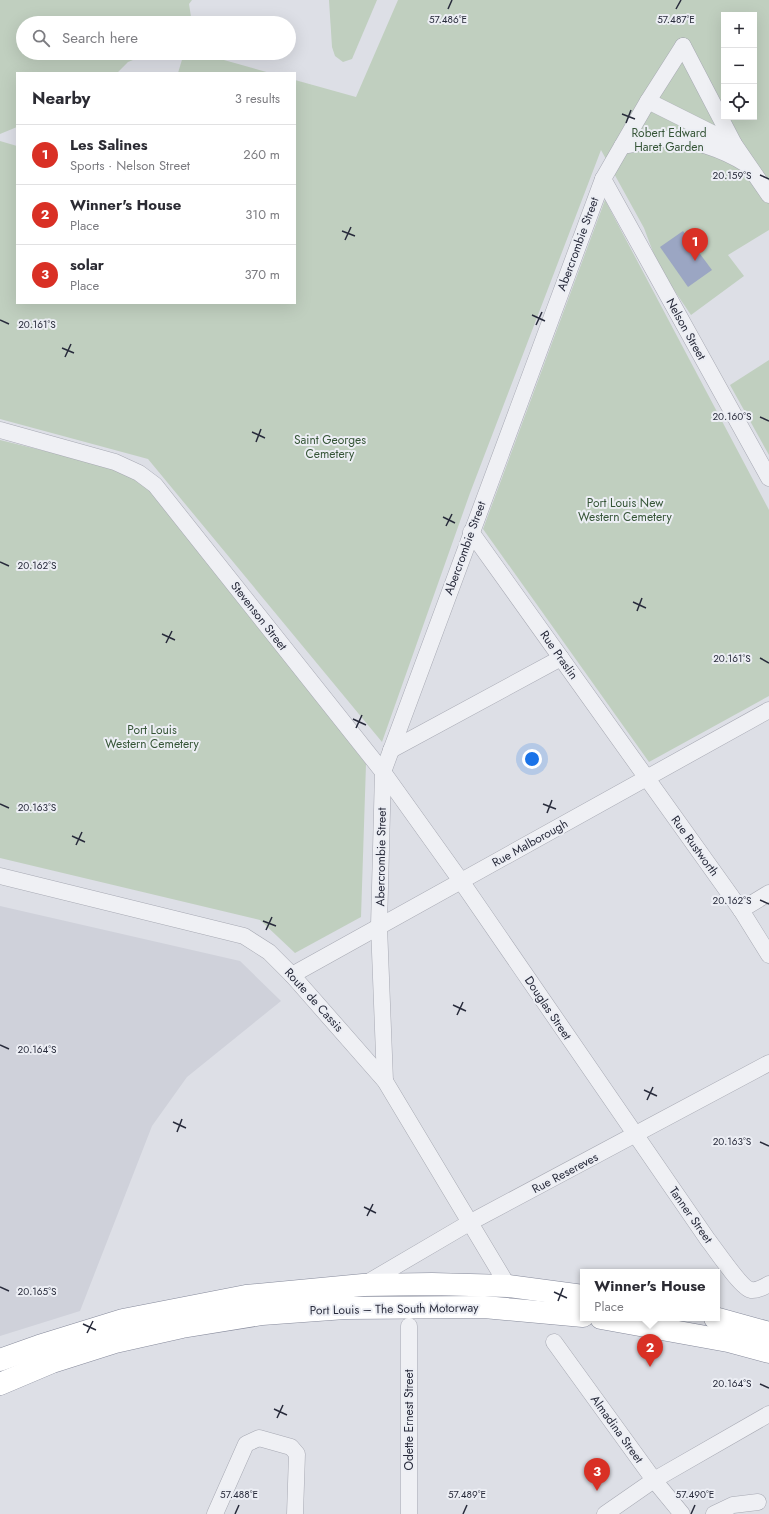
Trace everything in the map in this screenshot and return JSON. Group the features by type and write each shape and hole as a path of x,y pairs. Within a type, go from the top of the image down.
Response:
{"highway":[{"name":"Port Louis – The South Motorway","path":"0,1360 39,1346 123,1320 246,1296 364,1285 432,1284 508,1286 580,1296"},
{"name":"Port Louis – The South Motorway","path":"0,1384 52,1362 115,1342 182,1327 262,1314 345,1308 484,1307 580,1316"},
{"path":"720,1311 769,1321"},
{"path":"720,1319 769,1332"},
{"path":"618,1321 728,1341 769,1352"}],"street":[{"name":"Abercrombie Street","path":"385,1082 379,926 382,772 471,532 603,179 648,101 683,46 734,144"},
{"path":"648,101 734,144 769,195"},
{"path":"622,146 665,139 684,140 720,150 748,166"},
{"name":"Nelson Street","path":"603,179 769,478"},
{"name":"Stevenson Street","path":"0,430 115,462 139,472 155,485 382,772 461,881"},
{"name":"Rue Praslin","path":"471,532 646,778"},
{"path":"391,750 561,658"},
{"name":"Rue Malborough","path":"292,975 769,710"},
{"name":"Rue Rustworth","path":"646,778 740,910 769,955"},
{"name":"Route de Cassis","path":"0,876 244,936 269,952 292,975 385,1082 508,1286"},
{"name":"Douglas Street","path":"461,881 636,1136"},
{"path":"740,910 769,893"},
{"name":"Rue Resereves","path":"364,1285 469,1223 636,1136 769,1063"},
{"name":"Tanner Street","path":"636,1136 713,1247 742,1285 751,1290 763,1288 769,1284"},
{"name":"Odette Ernest Street","path":"409,1326 409,1514"},
{"name":"Almadina Street","path":"554,1342 654,1480 682,1514"},
{"path":"605,1514 654,1480 769,1414"},
{"path":"215,1514 246,1444 259,1438 291,1447 297,1454 295,1514"},
{"path":"714,1514 733,1505 758,1502"}],"shaded area":[{"path":"0,906 240,961 281,1001 187,1077 152,1126 80,1311 0,1336"}],"green space":[{"path":"0,0 192,0 189,4 191,16 16,16 16,60 133,60 128,62 118,72 16,72 16,127 0,134"},
{"path":"329,0 377,0 352,59 343,62 335,56 332,47"},
{"name":"Saint Georges Cemetery","path":"398,0 769,0 769,230 728,255 744,276 691,315 659,268 644,228 601,150 470,493 382,742 148,459 0,419 0,141 16,146 16,304 296,304 296,80 356,97"},
{"path":"182,60 224,60 266,72 178,72"},
{"name":"Port Louis New Western Cemetery","path":"605,200 769,510 769,696 649,762 483,529"},
{"path":"769,360 769,455 730,385"},
{"name":"Port Louis Western Cemetery","path":"0,440 143,475 366,764 361,917 295,953 260,920 0,858"}],"water":[{"path":"683,231 712,270 688,287 660,247"}],"place":[{"name":"Les Salines","path":"695,261"},
{"name":"Winner's House","path":"650,1367"},
{"name":"solar","path":"597,1491"}],"park label":[{"name":"Robert Edward Haret Garden","path":"669,140"}]}
